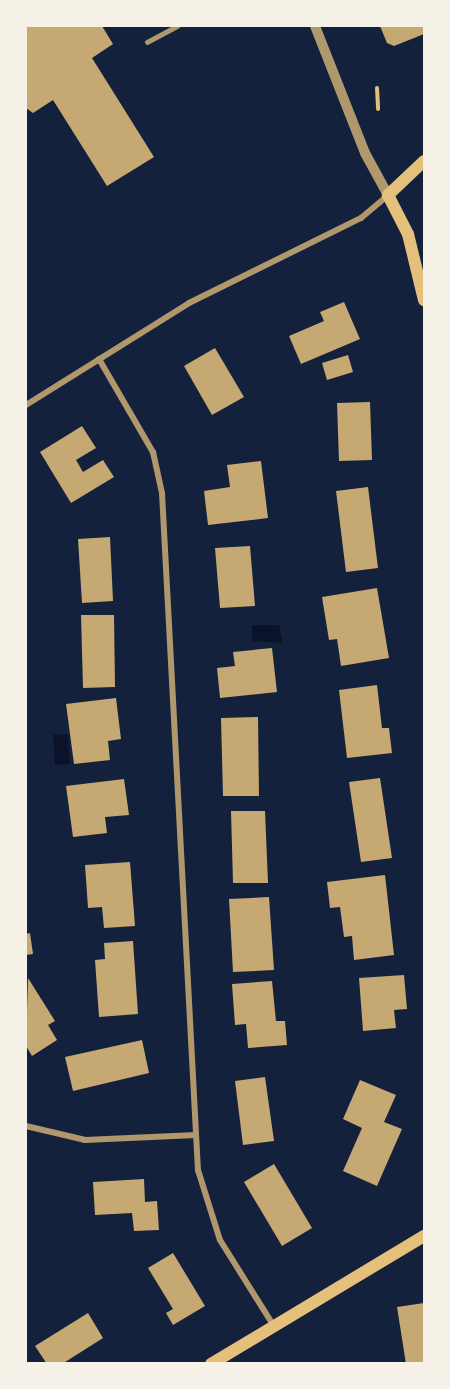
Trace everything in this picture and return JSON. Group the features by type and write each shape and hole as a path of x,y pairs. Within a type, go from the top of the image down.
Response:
{"main road":[{"path":"424,161 388,195 408,234 424,300"},
{"path":"211,1364 275,1328 424,1236"}],"street":[{"path":"26,405 189,303 361,218 388,195 365,153 315,26"},
{"path":"99,359 149,443 162,494 198,1170 219,1240 275,1328"},
{"path":"26,1126 85,1140 196,1135"}],"lane":[{"path":"147,42 177,26"}],"path":[{"path":"377,88 378,109"}],"water":[{"path":"252,625 279,625 283,643 252,641"},
{"path":"68,734 70,764 55,765 53,735"}],"building":[{"path":"26,26 102,26 113,44 92,58 154,157 107,186 53,100 33,113 26,108"},
{"path":"380,26 424,26 424,34 394,46 387,43"},
{"path":"344,302 360,339 301,364 289,336 324,321 320,312"},
{"path":"215,348 244,397 212,415 184,366"},
{"path":"348,355 353,372 327,380 322,363"},
{"path":"370,402 372,460 339,461 337,403"},
{"path":"82,426 96,448 76,460 83,472 103,460 114,477 71,503 40,452"},
{"path":"261,461 268,518 208,525 204,491 230,487 227,465"},
{"path":"368,487 378,568 346,572 336,491"},
{"path":"110,537 113,601 82,603 78,539"},
{"path":"250,546 255,606 220,608 215,548"},
{"path":"377,588 389,658 341,666 337,639 329,640 322,597"},
{"path":"81,615 114,615 115,687 83,688"},
{"path":"272,648 277,692 220,698 217,668 235,666 233,652"},
{"path":"377,685 382,728 389,728 392,753 347,758 339,690"},
{"path":"116,698 121,739 108,741 110,760 74,764 66,704"},
{"path":"258,717 259,796 223,796 221,718"},
{"path":"380,778 392,858 361,862 349,782"},
{"path":"124,779 129,815 105,817 107,833 73,837 66,786"},
{"path":"231,811 265,811 268,883 233,883"},
{"path":"130,862 135,926 104,928 102,907 88,908 85,865"},
{"path":"385,875 394,955 354,960 352,936 344,937 340,907 330,908 327,882"},
{"path":"269,897 274,970 233,972 229,899"},
{"path":"30,933 33,954 26,955 26,934"},
{"path":"133,941 138,1014 99,1017 95,960 105,959 104,943"},
{"path":"404,975 407,1009 394,1010 396,1028 363,1031 359,978"},
{"path":"28,978 55,1021 48,1025 57,1040 32,1056 26,1046"},
{"path":"272,981 276,1021 285,1021 287,1045 248,1048 246,1024 235,1025 232,984"},
{"path":"142,1040 149,1073 73,1091 65,1057"},
{"path":"265,1077 274,1141 243,1145 235,1081"},
{"path":"360,1080 396,1095 384,1122 402,1129 377,1186 343,1171 362,1128 343,1119"},
{"path":"274,1164 312,1228 282,1246 244,1182"},
{"path":"144,1179 145,1202 157,1201 159,1230 134,1231 132,1213 95,1215 93,1182"},
{"path":"173,1253 205,1306 173,1325 166,1313 173,1309 148,1268"},
{"path":"424,1303 424,1364 406,1364 397,1307"},
{"path":"88,1313 103,1338 62,1364 47,1364 35,1346"}]}
